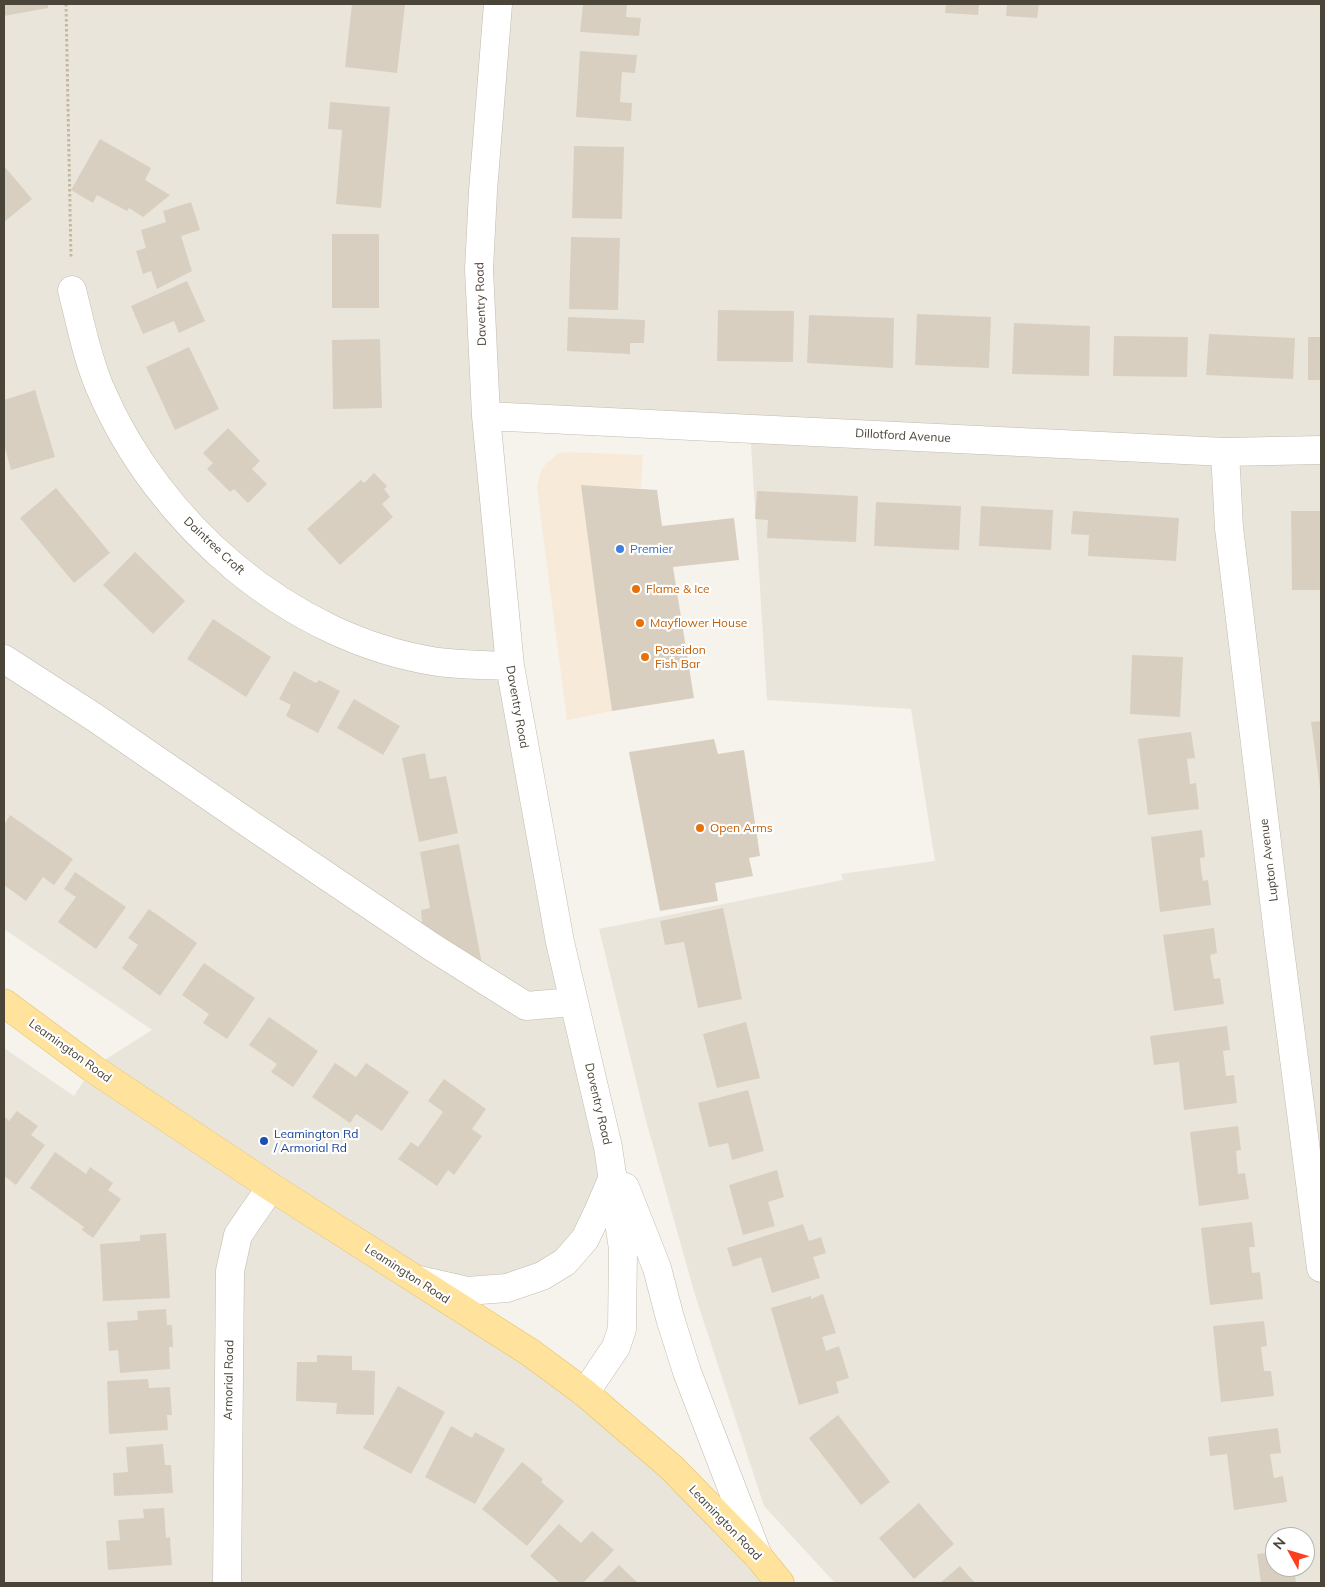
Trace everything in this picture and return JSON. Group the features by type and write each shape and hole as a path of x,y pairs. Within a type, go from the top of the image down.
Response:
{"main road":[{"name":"Leamington Road","path":"4,1003 92,1068 271,1187 531,1353 585,1393 671,1467 758,1556 780,1583"}],"street":[{"name":"Daventry Road","path":"498,4 483,191 479,269 486,416 510,666 549,886 573,1002 608,1147 623,1250 622,1328 616,1347 585,1393"},
{"name":"Daintree Croft","path":"72,290 99,387 122,433 143,468 169,502 200,536 231,565 266,591 302,613 357,640 438,662 510,666"},
{"name":"Dillotford Avenue","path":"486,416 1224,452 1321,450"},
{"name":"Lupton Avenue","path":"1224,452 1229,528 1321,1268"},
{"path":"4,659 94,717 432,947 526,1006 573,1002"},
{"path":"608,1147 657,1268 670,1318 688,1372 758,1556"},
{"path":"413,1278 467,1291 507,1288 542,1276 565,1262 585,1239 613,1176"},
{"name":"Armorial Road","path":"227,1583 230,1271 238,1235 271,1187"}],"path":[{"path":"66,4 72,290"}],"shaded area":[{"path":"4,4 1321,4 1321,1583 835,1583 764,1506 695,1295 645,1117 599,929 843,880 841,874 935,861 911,709 767,700 750,429 486,416 510,666 613,1176 542,1276 415,1279 531,1353 780,1583 4,1583 4,1048 74,1096 92,1068 152,1030 4,929"},
{"path":"564,452 643,455 641,488 582,485 612,711 567,720 537,488 540,473 544,466 557,454"}],"building":[{"path":"4,4 48,4 48,8 4,16"},
{"path":"352,4 405,5 397,73 345,67"},
{"path":"583,4 627,4 626,17 641,18 639,36 580,32"},
{"path":"946,4 979,4 978,15 945,13"},
{"path":"1007,4 1039,4 1037,18 1006,16"},
{"path":"580,51 637,55 635,73 622,72 620,102 632,103 631,121 576,117"},
{"path":"330,102 390,107 381,208 336,204 342,130 328,129"},
{"path":"100,139 151,168 145,180 170,195 143,217 129,208 127,211 97,195 93,203 71,190"},
{"path":"574,146 624,147 622,219 572,218"},
{"path":"4,166 32,199 4,222"},
{"path":"191,202 200,230 181,236 192,271 157,289 151,271 143,274 136,251 146,248 141,230 166,222 163,211"},
{"path":"332,234 379,234 379,308 332,308"},
{"path":"571,237 620,238 618,310 569,309"},
{"path":"187,281 205,321 179,333 174,321 143,334 131,306"},
{"path":"718,310 794,311 793,362 717,361"},
{"path":"917,314 991,317 989,368 915,365"},
{"path":"809,315 894,318 893,368 807,363"},
{"path":"568,317 645,320 644,343 630,343 630,354 567,351"},
{"path":"1014,323 1090,326 1089,376 1012,374"},
{"path":"1209,334 1295,338 1293,379 1206,375"},
{"path":"1114,336 1188,337 1187,377 1113,376"},
{"path":"1308,337 1321,337 1321,380 1308,380"},
{"path":"380,339 382,408 333,409 332,340"},
{"path":"189,347 219,409 175,430 146,367"},
{"path":"35,390 55,457 11,470 4,444 4,400"},
{"path":"228,428 260,461 252,469 267,484 248,503 234,489 230,492 207,469 213,463 203,453"},
{"path":"374,473 387,486 384,489 390,497 382,504 393,517 340,565 307,529 361,480 364,483"},
{"path":"581,485 657,490 662,526 734,518 739,560 673,567 694,698 612,711"},
{"path":"56,488 110,553 74,583 20,518"},
{"path":"757,491 858,496 856,542 767,538 768,520 755,519"},
{"path":"876,502 961,506 959,550 874,546"},
{"path":"981,506 1053,510 1051,550 979,546"},
{"path":"1073,511 1179,518 1176,561 1088,556 1089,535 1071,534"},
{"path":"1291,511 1321,511 1321,590 1292,590"},
{"path":"135,552 185,601 153,634 103,585"},
{"path":"213,619 271,657 246,697 187,659"},
{"path":"1132,655 1183,657 1180,717 1130,714"},
{"path":"294,671 316,683 319,680 340,691 318,733 286,716 291,705 279,699"},
{"path":"354,699 400,726 383,755 337,728"},
{"path":"1321,721 1321,788 1320,788 1311,722"},
{"path":"1191,732 1195,758 1187,759 1190,784 1196,783 1199,809 1148,815 1138,739"},
{"name":"Open Arms","path":"714,739 718,754 744,750 760,856 749,858 753,876 715,883 718,901 660,911 629,752"},
{"path":"425,753 430,779 446,776 458,833 419,842 402,758"},
{"path":"10,815 73,859 54,885 43,877 26,901 4,885 4,825"},
{"path":"1202,830 1205,857 1200,858 1201,870 1203,881 1208,880 1211,905 1160,912 1151,837"},
{"path":"459,844 482,964 422,923 421,910 430,908 420,852"},
{"path":"75,872 126,907 96,949 58,922 76,897 64,889"},
{"path":"723,908 742,999 698,1008 684,942 665,945 660,921"},
{"path":"149,909 197,943 160,996 122,968 138,945 128,938"},
{"path":"1214,928 1217,953 1210,955 1214,979 1220,978 1224,1004 1174,1011 1163,935"},
{"path":"204,963 255,998 227,1039 203,1023 209,1014 182,995"},
{"path":"269,1017 318,1051 293,1087 271,1072 277,1064 249,1045"},
{"path":"746,1022 760,1078 717,1088 703,1034"},
{"path":"1227,1026 1230,1050 1223,1051 1226,1076 1234,1075 1237,1103 1184,1110 1179,1062 1154,1065 1150,1036"},
{"path":"335,1063 356,1077 366,1063 409,1092 382,1131 356,1114 350,1123 312,1097"},
{"path":"444,1079 486,1109 472,1129 482,1136 454,1175 448,1170 437,1186 398,1159 411,1142 418,1147 443,1112 428,1101"},
{"path":"748,1090 764,1151 732,1160 728,1143 709,1147 698,1103"},
{"path":"17,1111 38,1126 31,1135 45,1145 16,1185 4,1176 4,1116 9,1121"},
{"path":"1238,1126 1241,1150 1236,1151 1238,1174 1245,1173 1249,1199 1199,1206 1190,1132"},
{"path":"55,1152 86,1174 90,1167 113,1183 108,1190 121,1199 93,1238 82,1230 84,1227 30,1188"},
{"path":"777,1170 784,1197 768,1202 775,1226 743,1235 729,1185"},
{"path":"1252,1222 1255,1247 1249,1247 1252,1273 1260,1272 1263,1299 1210,1305 1201,1228"},
{"path":"803,1224 809,1241 821,1237 826,1253 813,1257 820,1278 772,1293 761,1257 733,1267 727,1248"},
{"path":"166,1233 170,1298 103,1301 100,1244 140,1241 140,1235"},
{"path":"823,1294 836,1333 822,1337 826,1351 839,1346 849,1378 836,1382 839,1393 799,1405 771,1308 811,1296 811,1299"},
{"path":"166,1309 167,1325 172,1325 173,1347 169,1347 170,1369 120,1373 118,1350 109,1351 107,1322 138,1320 137,1311"},
{"path":"1264,1321 1267,1346 1261,1347 1264,1371 1271,1371 1274,1396 1221,1402 1213,1326"},
{"path":"317,1355 352,1356 352,1370 375,1371 374,1415 336,1414 337,1403 296,1401 297,1362 317,1362"},
{"path":"148,1379 149,1388 170,1387 172,1415 167,1415 168,1430 109,1434 107,1381"},
{"path":"398,1386 445,1412 411,1474 363,1448"},
{"path":"838,1415 890,1482 861,1505 809,1438"},
{"path":"451,1426 472,1438 475,1432 505,1449 475,1504 425,1477"},
{"path":"1278,1428 1281,1453 1270,1454 1274,1478 1283,1476 1287,1502 1234,1510 1227,1454 1210,1456 1208,1437"},
{"path":"163,1444 165,1465 171,1465 173,1493 114,1496 113,1473 128,1472 126,1447"},
{"path":"522,1462 543,1479 541,1482 564,1501 527,1546 482,1509"},
{"path":"919,1503 954,1544 914,1579 879,1538"},
{"path":"164,1508 166,1538 170,1537 172,1565 108,1570 106,1541 120,1540 118,1520 144,1518 143,1509"},
{"path":"559,1524 581,1543 592,1531 614,1550 583,1583 560,1583 530,1556"},
{"path":"1265,1553 1265,1577 1295,1577 1296,1583 1261,1583 1257,1554"},
{"path":"619,1565 638,1583 601,1583"},
{"path":"960,1566 975,1583 940,1583"}],"place":[{"name":"Premier","path":"620,549"},
{"name":"Flame & Ice","path":"636,589"},
{"name":"Mayflower House","path":"640,623"},
{"name":"Poseidon Fish Bar","path":"645,657"},
{"name":"Open Arms","path":"700,828"},
{"name":"Leamington Rd / Armorial Rd","path":"264,1141"}]}
